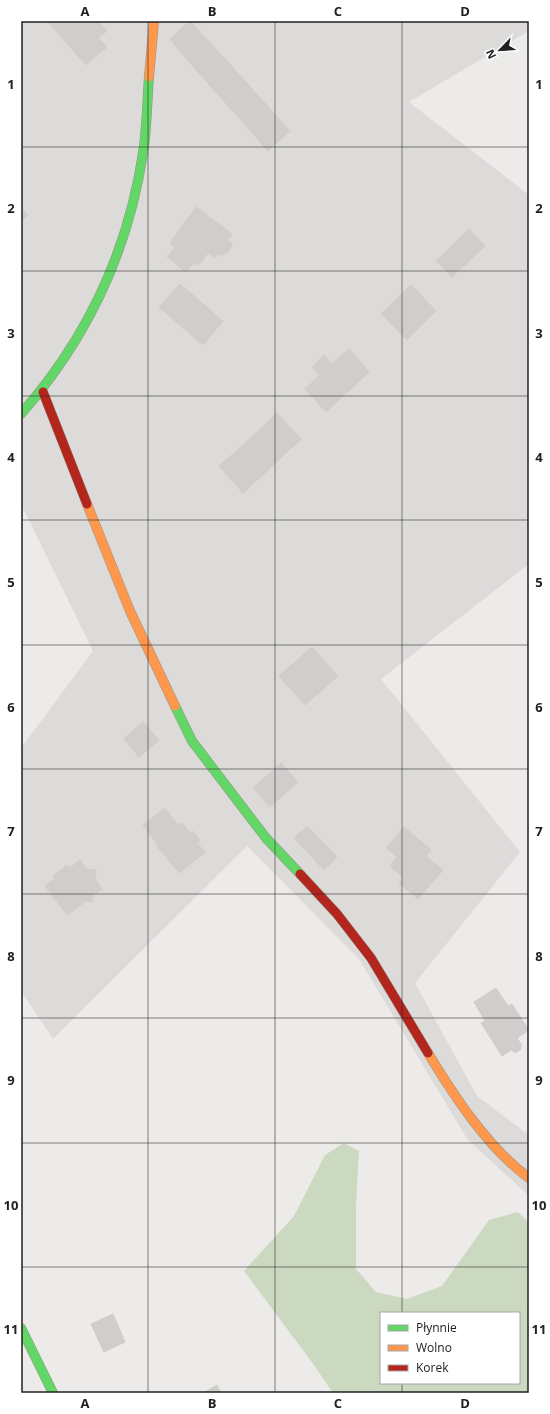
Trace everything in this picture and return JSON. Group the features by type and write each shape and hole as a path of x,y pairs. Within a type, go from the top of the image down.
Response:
{"street":[{"path":"21,414 43,392 79,339 107,283 129,216 143,159 154,21"},
{"path":"43,392 130,611 192,741 266,838 337,914 371,958 458,1102 514,1167 529,1178"},
{"path":"21,1328 53,1393"}],"shaded area":[{"path":"21,21 529,21 529,31 409,102 529,195 529,564 381,679 520,852 415,983 477,1096 529,1135 529,1196 468,1140 359,959 247,846 53,1039 21,991 21,748 93,651 24,510 21,512"}],"green space":[{"path":"344,1143 359,1151 356,1206 356,1269 376,1292 407,1299 442,1286 489,1220 518,1212 529,1223 529,1393 333,1393 244,1271 294,1216 325,1155"}],"building":[{"path":"47,21 98,21 107,31 98,38 107,47 86,65"},
{"path":"190,21 226,60 204,79 170,39"},
{"path":"226,60 254,91 232,110 204,79"},
{"path":"254,91 290,131 268,151 232,110"},
{"path":"196,207 232,234 228,240 232,243 232,246 227,253 220,255 219,253 215,258 208,253 199,265 194,262 186,272 167,257 175,247 170,243"},
{"path":"21,208 28,215 21,222"},
{"path":"469,229 485,246 452,277 436,261"},
{"path":"180,284 223,321 203,345 159,307"},
{"path":"411,285 436,311 407,340 381,314"},
{"path":"349,349 369,372 326,412 305,389 320,375 312,367 324,355 332,364"},
{"path":"277,413 301,439 266,472 242,446"},
{"path":"242,446 266,472 243,493 219,466"},
{"path":"312,647 338,676 305,705 279,676"},
{"path":"143,722 159,740 139,757 124,739"},
{"path":"281,763 298,782 270,807 253,788"},
{"path":"165,808 179,826 157,844 143,825"},
{"path":"182,823 190,833 193,831 200,840 197,843 205,852 179,873 156,845"},
{"path":"307,826 337,857 324,870 294,838"},
{"path":"404,827 431,850 426,856 443,870 418,899 399,883 403,877 390,866 397,857 386,848"},
{"path":"80,860 87,869 96,870 95,879 102,889 93,895 92,902 86,901 67,915 45,886 55,879 53,876 67,865 70,868"},
{"path":"496,988 508,1006 512,1004 529,1030 517,1038 521,1044 521,1049 516,1053 511,1050 502,1056 481,1023 485,1021 474,1002"},
{"path":"113,1314 125,1342 104,1352 91,1324"},
{"path":"217,1385 221,1393 203,1393"}],"traffic: fast":[{"path":"21,414 66,356 85,325 115,259 127,225 143,153 149,77"},
{"path":"175,706 192,741 266,838 300,874"},
{"path":"21,1328 53,1393"}],"traffic: slow":[{"path":"149,77 154,21"},
{"path":"87,504 130,611 175,706"},
{"path":"428,1053 461,1104 486,1137 514,1166 529,1178"}],"traffic: jam":[{"path":"43,392 87,504"},
{"path":"300,874 337,914 371,958 428,1053"}]}
